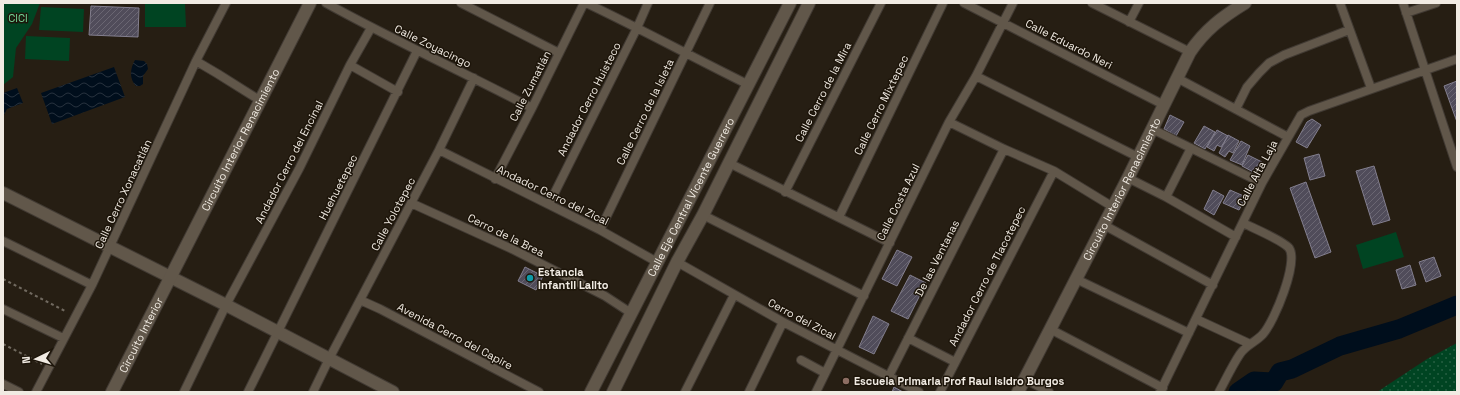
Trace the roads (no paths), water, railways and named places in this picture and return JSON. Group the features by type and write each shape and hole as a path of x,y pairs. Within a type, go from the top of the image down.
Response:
{"main road":[{"name":"Circuito Interior Renacimiento","path":"170,278 310,3"},
{"name":"Calle Eje Central Vicente Guerrero","path":"591,392 790,3"},
{"name":"Calle Eje Central Vicente Guerrero","path":"614,392 676,262 703,215 809,3"},
{"name":"Circuito Interior Renacimiento","path":"1018,392 1128,178 1190,52 1199,38 1214,24 1245,3"},
{"path":"3,193 226,305 393,392"},
{"name":"Circuito Interior","path":"112,392 170,278"}],"street":[{"name":"Calle Cerro Xonacatlán","path":"36,392 92,285 196,62 226,3"},
{"name":"Calle Zoyacingo","path":"326,3 371,28 532,108"},
{"path":"461,3 560,53"},
{"path":"585,3 637,28 685,54 749,84"},
{"name":"Calle Zumatlán","path":"495,178 585,3"},
{"name":"Andador Cerro Huisteco","path":"549,204 648,3"},
{"name":"Calle Cerro de la Isleta","path":"600,230 710,3"},
{"name":"Calle Cerro de la Mira","path":"785,192 881,3"},
{"name":"Calle Cerro Mixtepec","path":"839,217 943,3"},
{"name":"Calle Eduardo Neri","path":"964,3 1164,105"},
{"name":"Calle Costa Azul","path":"816,392 949,122 976,76 1002,22 1013,3"},
{"path":"1092,3 1190,52"},
{"path":"1129,22 1139,3"},
{"path":"1340,3 1371,88"},
{"path":"1403,3 1457,168"},
{"path":"1406,13 1436,3"},
{"name":"Andador Cerro del Encinal","path":"184,392 226,305 299,169 350,65 371,28"},
{"path":"1236,109 1247,87 1269,63 1284,55 1349,30"},
{"name":"Huehuetepec","path":"248,392 398,92 417,50"},
{"name":"Calle Alta Laja","path":"1162,390 1262,183 1301,115 1309,110 1457,59"},
{"path":"196,62 207,67 261,101"},
{"path":"350,65 398,92"},
{"path":"976,76 1138,157"},
{"name":"Calle Yolotepec","path":"313,392 439,150 474,78"},
{"path":"1177,78 1288,137"},
{"path":"949,122 1004,149 1054,171 1113,207"},
{"path":"1152,128 1262,183"},
{"path":"1166,197 1191,148"},
{"name":"De las Ventanas","path":"889,376 1004,149"},
{"name":"Andador Cerro del Zical","path":"439,150 600,230 657,262"},
{"path":"729,163 890,243"},
{"name":"Andador Cerro de Tlacotepec","path":"940,392 1054,171"},
{"path":"1128,178 1166,197 1236,237"},
{"name":"Cerro de la Brea","path":"411,203 512,249 605,296 631,313"},
{"path":"703,215 864,296"},
{"path":"1219,392 1241,352 1264,333 1274,316 1285,289 1290,259 1288,248 1280,242 1243,223"},
{"path":"1104,225 1213,285"},
{"path":"3,241 92,285"},
{"name":"Cerro del Zical","path":"676,262 783,322 919,392"},
{"path":"1076,279 1189,333"},
{"path":"685,392 734,295"},
{"name":"Avenida Cerro del Capire","path":"360,300 539,392"},
{"path":"3,309 64,338"},
{"path":"1196,319 1250,344"},
{"path":"749,392 783,322"},
{"path":"1050,329 1162,390"},
{"path":"908,338 955,362"},
{"path":"801,360 825,373"},
{"path":"1025,379 1049,392"},
{"path":"3,384 19,392"}],"water":[{"path":"135,60 144,61 147,64 148,69 143,76 143,84 140,86 136,86 131,77 131,70"},
{"path":"114,67 125,97 52,124 41,93"},
{"path":"17,88 23,103 7,109 3,117 3,93"}],"waterway":[{"path":"1238,392 1254,381 1274,382 1280,372 1292,369 1340,346 1399,329 1457,305"}],"place":[{"name":"Estancia Infantil Lalito","path":"530,278"},
{"name":"Escuela Primaria Prof Raul Isidro Burgos","path":"846,381"}],"park label":[{"name":"CICI","path":"18,18"}]}
